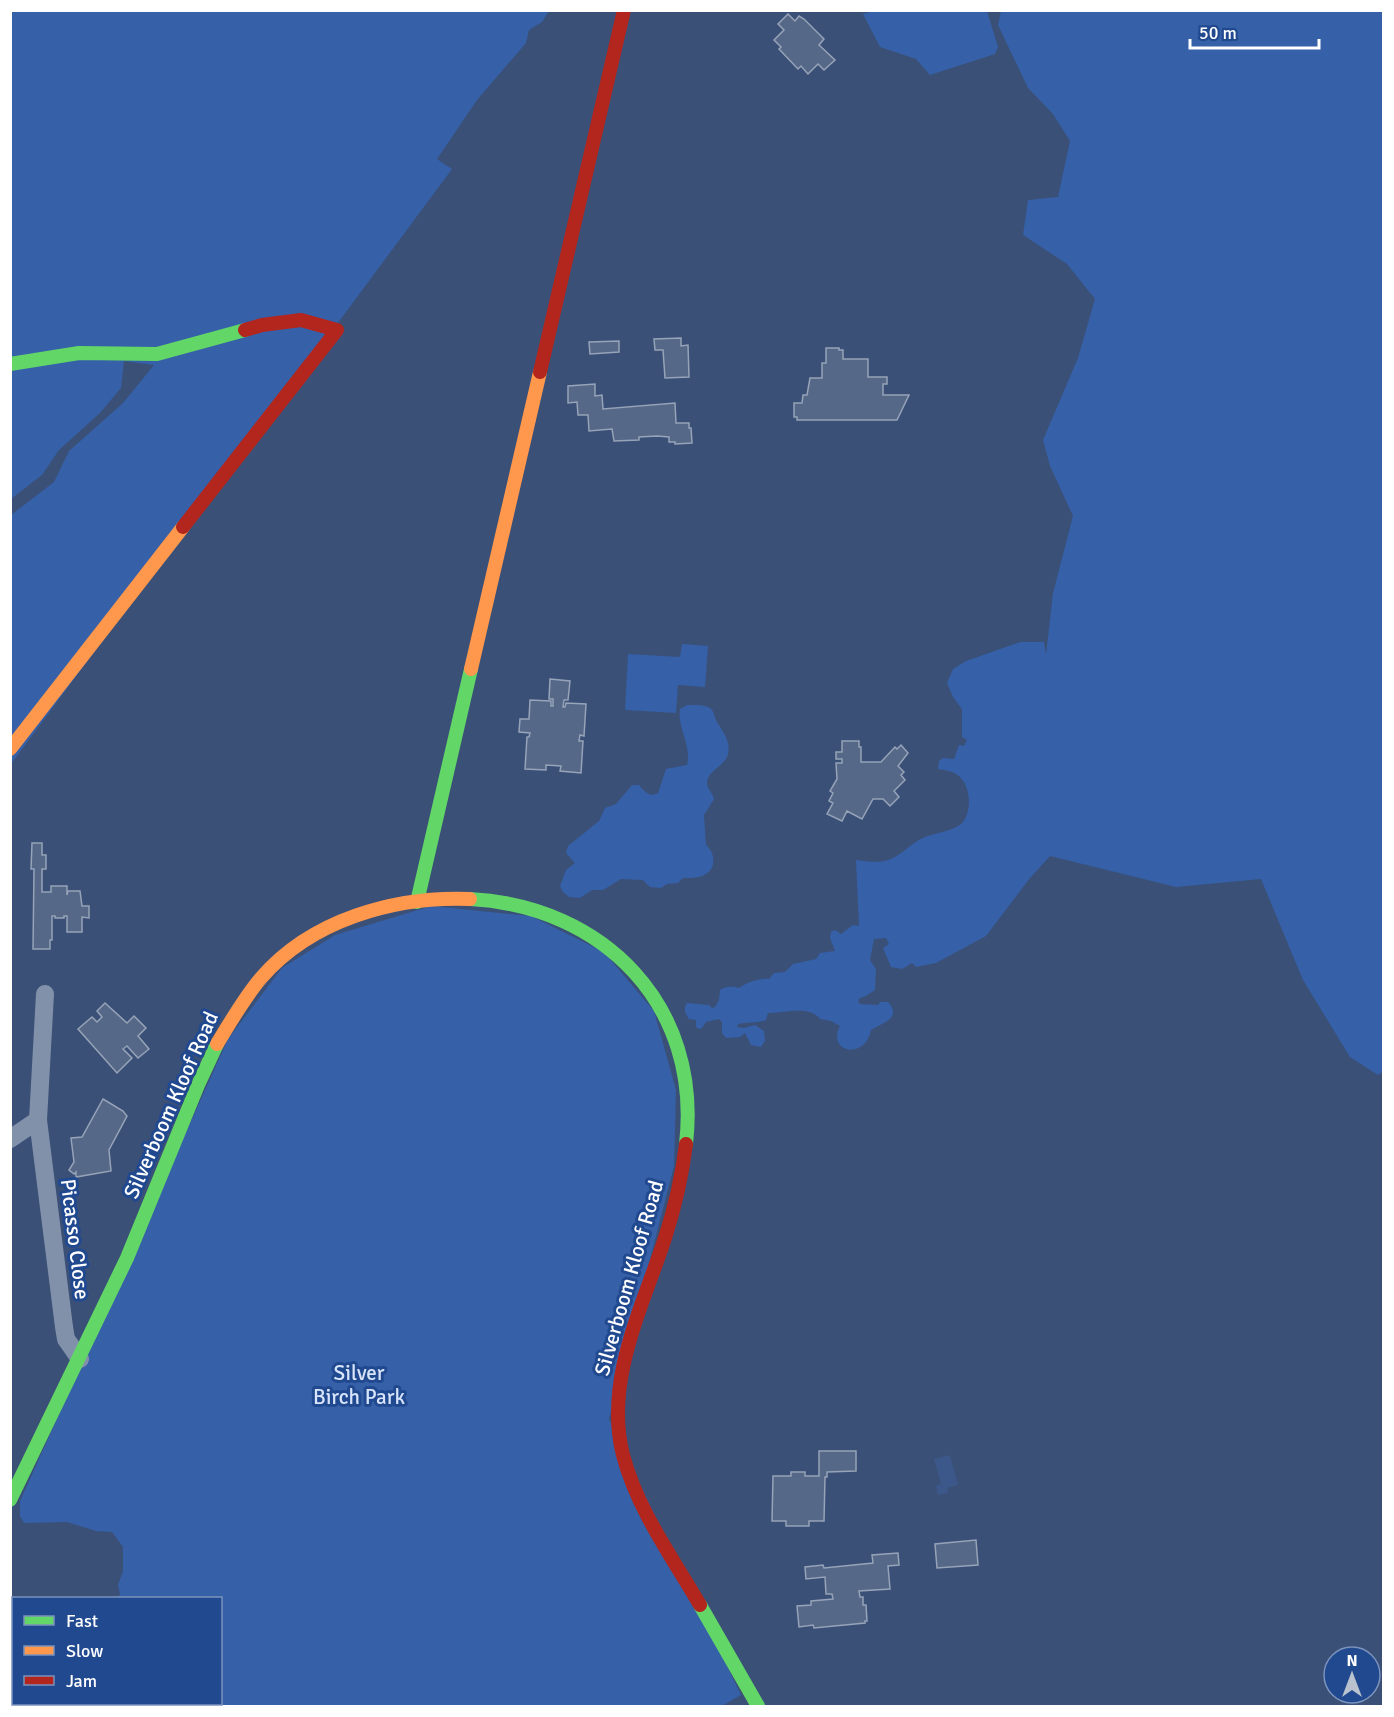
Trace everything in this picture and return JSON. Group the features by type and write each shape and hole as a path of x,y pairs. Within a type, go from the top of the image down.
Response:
{"street":[{"path":"417,902 624,10"},
{"path":"10,364 79,353 157,354 262,325 301,320 337,330 10,748"},
{"name":"Silverboom Kloof Road","path":"10,1500 80,1359 137,1236 175,1140 204,1075 238,1007 264,974 290,950 312,935 364,913 417,902 466,898 523,905 569,922 590,934 627,964 658,1000 674,1033 683,1068 687,1106 686,1136 681,1172 666,1234 629,1342 622,1372 618,1404 620,1438 628,1475 644,1509 758,1707"},
{"name":"Picasso Close","path":"45,994 38,1120 66,1339 80,1359"},
{"path":"10,1139 38,1120"}],"green space":[{"path":"876,10 987,11 998,47 995,54 930,75 916,59 880,47 863,14"},
{"path":"11,11 549,11 542,22 529,30 526,43 477,100 437,159 452,169 11,764 11,515 54,482 69,451 123,403 154,365 124,361 121,388 100,413 59,450 42,475 11,499"},
{"path":"1001,11 1383,11 1384,1071 1378,1075 1350,1057 1303,980 1261,879 1176,887 1050,856 1030,878 986,936 936,963 916,967 912,963 902,969 891,967 883,948 889,944 886,938 874,939 870,960 876,969 875,990 858,1001 860,1004 878,1005 880,1002 888,1002 893,1012 889,1019 871,1030 862,1046 855,1049 842,1047 837,1035 840,1026 820,1019 810,1012 768,1013 766,1020 738,1024 737,1027 744,1028 755,1025 764,1031 765,1041 761,1047 751,1045 745,1033 740,1037 726,1038 722,1033 722,1022 719,1019 706,1022 699,1029 696,1027 696,1020 689,1019 686,1013 687,1003 715,1007 722,989 739,988 753,981 769,979 774,973 785,972 793,964 816,959 820,953 835,951 830,938 831,932 835,930 841,934 853,925 859,926 856,860 877,862 890,859 923,838 958,826 966,818 969,797 965,784 956,774 938,769 939,761 943,758 954,759 959,745 964,746 967,740 962,737 962,709 947,683 953,669 966,661 1020,642 1044,642 1046,655 1053,593 1073,516 1050,466 1043,440 1078,358 1095,299 1067,264 1023,235 1028,200 1058,197 1070,141 1053,114 1028,88 998,25"},
{"path":"682,644 708,646 705,687 678,685 676,713 625,710 628,654 680,657"},
{"path":"687,705 702,705 711,709 729,749 726,758 710,775 707,783 714,799 704,815 706,845 713,857 710,870 702,876 683,878 678,883 667,884 661,888 650,887 643,880 621,879 603,890 592,890 580,898 569,897 560,886 566,870 575,863 566,853 568,846 599,821 605,808 616,804 632,785 639,785 652,795 658,793 666,769 687,765 688,751 680,709"},
{"name":"Silver Birch Park","path":"431,906 531,916 604,952 654,1011 676,1090 674,1166 609,1419 741,1695 722,1706 101,1706 222,1705 222,1597 118,1597 118,1585 123,1571 123,1547 112,1532 96,1531 67,1522 24,1523 20,1516 20,1501 228,1039 282,968 335,935"}],"shaded area":[{"path":"950,1455 958,1485 947,1488 948,1493 938,1495 936,1486 941,1484 934,1459"}],"building":[{"path":"788,14 795,21 799,16 804,19 824,39 819,45 835,60 824,70 818,64 808,74 801,66 798,69 779,49 781,47 774,40 784,30 778,24"},
{"path":"681,338 681,346 688,345 689,377 665,378 663,350 655,350 654,339"},
{"path":"619,341 619,352 590,354 589,342"},
{"path":"826,348 843,350 843,359 868,359 868,377 887,377 887,384 883,384 883,395 909,395 897,420 797,420 797,417 794,417 794,403 802,403 803,395 807,395 810,378 822,378 822,363 826,363"},
{"path":"595,384 595,396 602,395 603,409 675,403 676,423 689,423 692,443 675,444 675,442 669,442 669,437 657,436 639,437 639,440 614,441 612,429 589,431 588,415 578,415 577,402 568,403 568,386"},
{"path":"550,679 570,681 568,700 564,700 563,707 566,703 586,704 584,736 580,735 579,741 583,741 581,773 560,771 561,766 546,765 546,770 525,769 527,737 530,733 519,732 520,719 529,719 530,700 551,701 551,706 553,706 553,699 549,699"},
{"path":"842,741 859,741 861,762 881,762 895,747 897,749 901,745 908,753 898,766 904,772 901,775 905,780 894,791 899,797 890,806 883,799 873,799 862,819 847,811 842,821 827,814 833,803 829,801 833,793 830,791 837,779 836,763 842,763 842,759 836,759 836,752 842,752"},
{"path":"32,843 42,843 42,855 46,855 46,869 42,869 42,892 51,892 51,886 67,886 67,895 68,891 80,891 82,906 89,906 89,918 82,917 82,932 67,932 67,916 55,918 52,916 50,949 33,949"},
{"path":"105,1003 127,1023 134,1016 146,1028 138,1036 149,1049 138,1058 127,1046 123,1049 132,1058 117,1073 78,1029 92,1017 97,1022 102,1017 97,1011"},
{"path":"103,1099 127,1116 109,1150 111,1171 76,1177 76,1172 74,1174 69,1170 74,1162 71,1138 82,1137"},
{"path":"819,1451 856,1451 856,1471 827,1472 824,1521 809,1521 809,1526 786,1526 786,1521 772,1521 773,1476 791,1476 791,1472 805,1472 805,1476 819,1476"},
{"path":"976,1540 978,1565 937,1568 935,1544"},
{"path":"898,1553 899,1565 888,1566 890,1589 859,1591 860,1597 863,1597 863,1605 866,1605 867,1621 865,1623 814,1628 813,1625 799,1627 797,1606 811,1605 811,1601 833,1599 832,1594 826,1594 825,1577 806,1579 805,1567 823,1565 824,1568 873,1563 872,1555"}],"traffic: fast":[{"path":"10,364 79,353 157,354 245,330"},
{"path":"417,902 471,669"},
{"path":"470,899 518,906 563,921 601,943 634,972 660,1008 678,1048 687,1094 686,1144"},
{"path":"10,1500 127,1258 217,1044"},
{"path":"700,1605 758,1706"}],"traffic: slow":[{"path":"471,669 540,372"},
{"path":"10,749 183,527"},
{"path":"217,1044 261,978 281,958 304,941 329,927 384,907 441,899 470,899"}],"traffic: jam":[{"path":"540,372 624,10"},
{"path":"183,527 337,330 301,320 262,325 245,330"},
{"path":"686,1144 669,1226 637,1317 622,1372 618,1399 618,1427 629,1475 646,1514 700,1605"}]}
